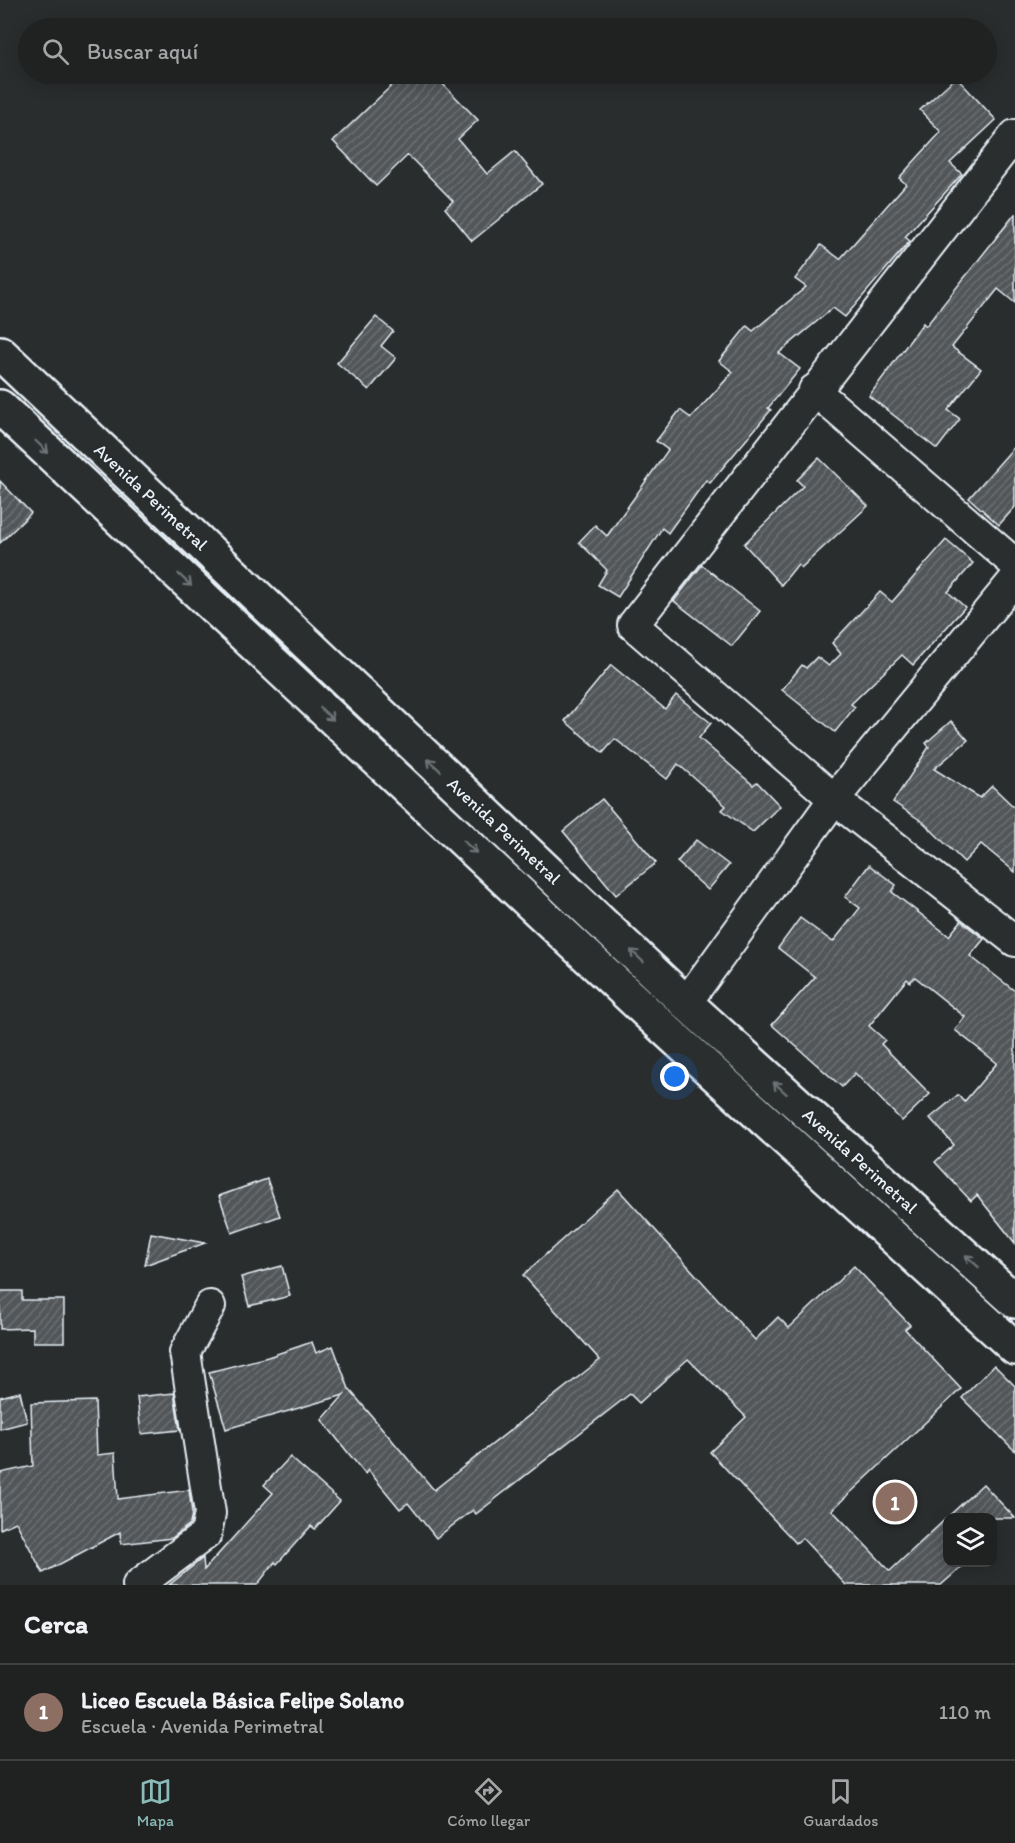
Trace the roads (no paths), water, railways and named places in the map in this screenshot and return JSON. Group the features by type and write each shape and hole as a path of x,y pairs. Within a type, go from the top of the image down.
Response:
{"main road":[{"name":"Avenida Perimetral","path":"0,353 686,1003 1015,1301"},
{"name":"Avenida Perimetral","path":"0,407 657,1022 1015,1348"}],"street":[{"path":"1015,135 633,625 834,799 1015,941"},
{"path":"814,390 1015,564"},
{"path":"686,1003 834,799 1015,579"},
{"path":"138,1585 206,1534 210,1513 185,1352 210,1305"}],"place":[{"name":"Liceo Escuela Básica Felipe Solano","path":"895,1502"}]}
